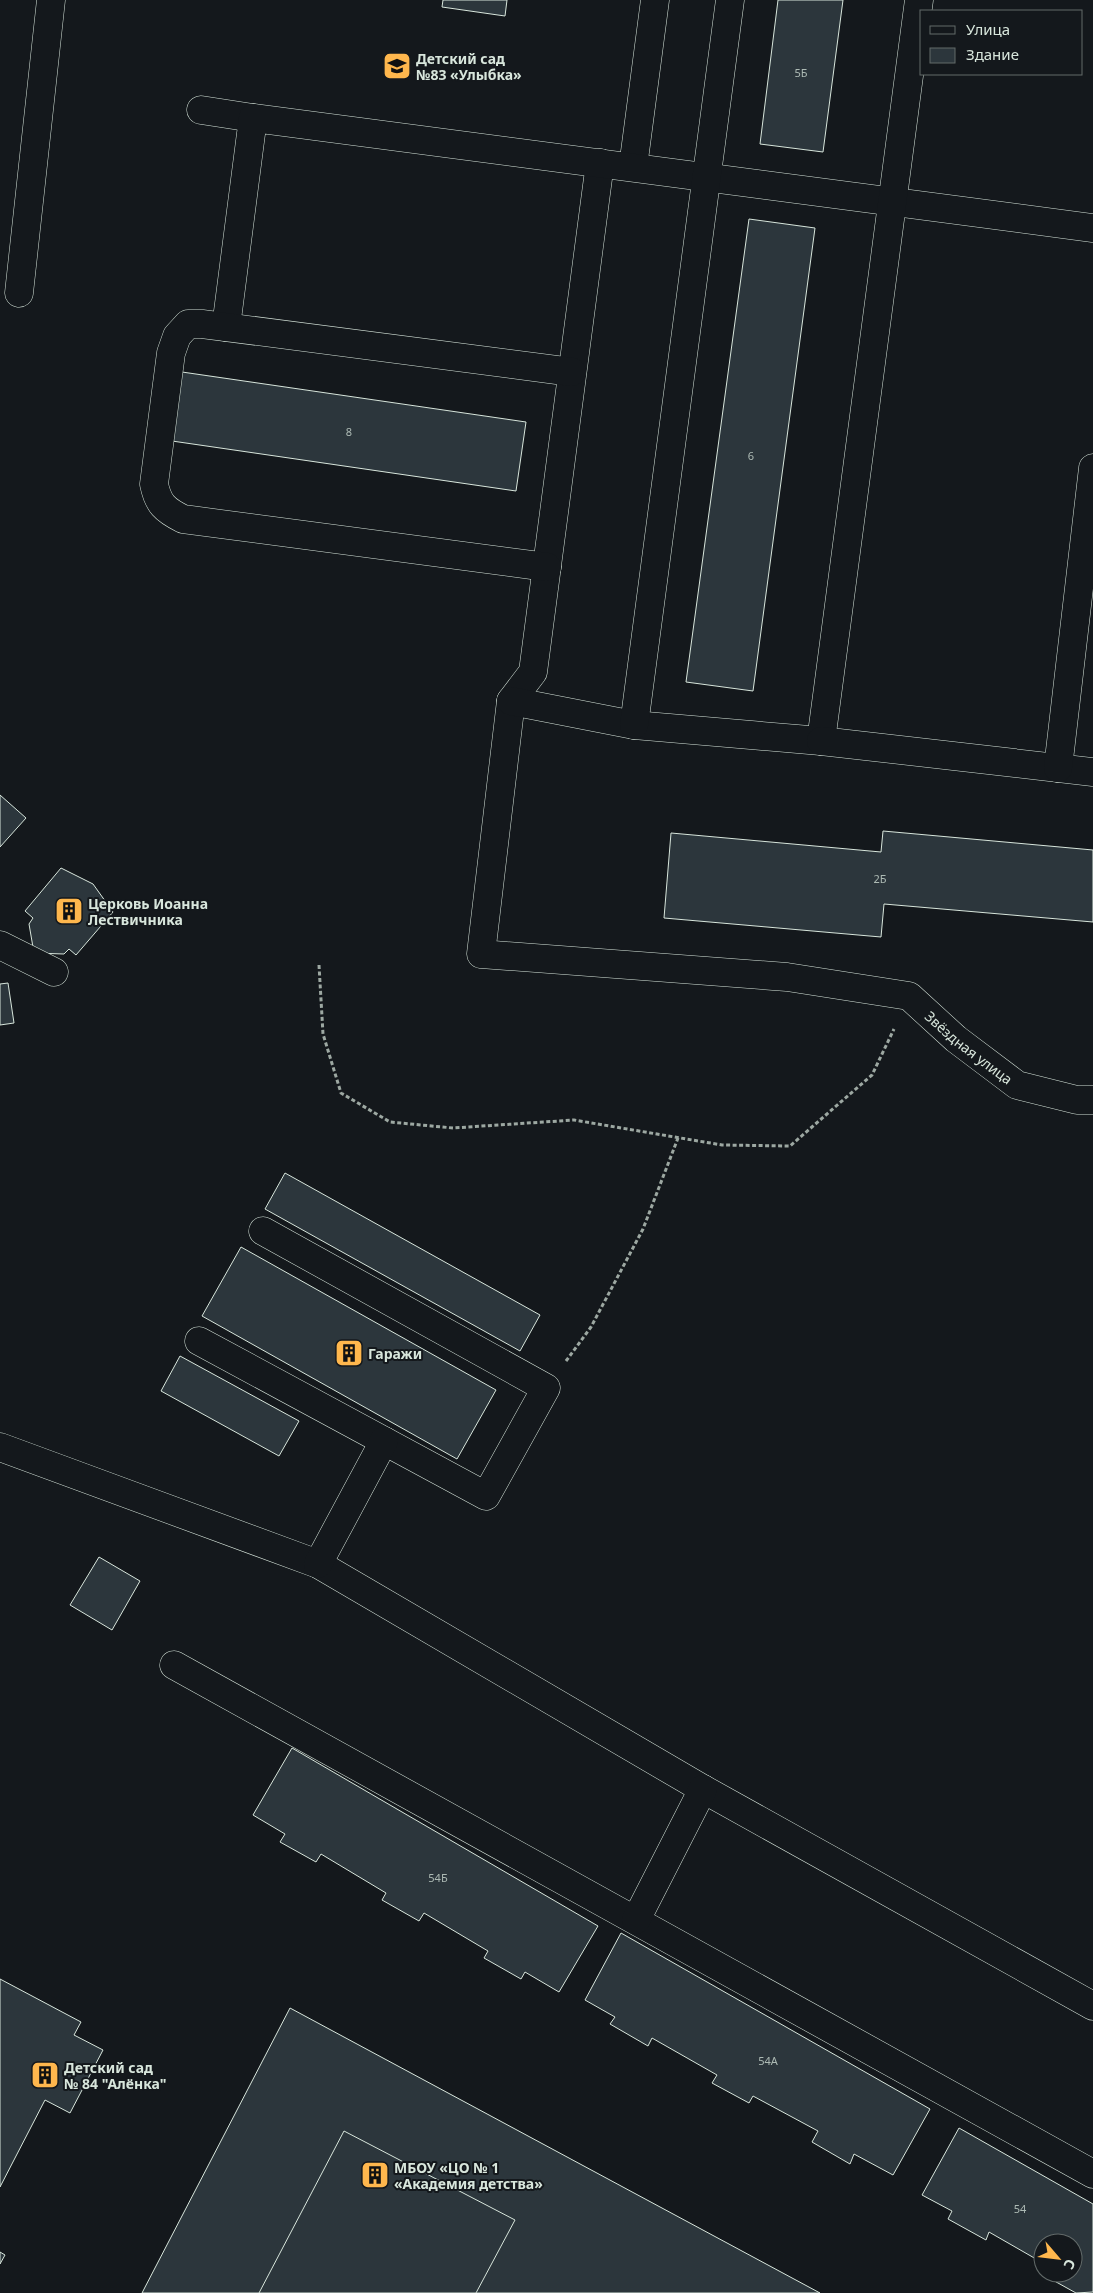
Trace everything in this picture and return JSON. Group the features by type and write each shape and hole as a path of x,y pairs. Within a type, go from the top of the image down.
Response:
{"street":[{"path":"19,293 51,0"},
{"path":"633,167 655,0"},
{"path":"634,725 730,0"},
{"path":"821,741 919,0"},
{"path":"201,110 1093,228"},
{"path":"226,327 253,118"},
{"path":"600,163 532,672 511,701 481,954 787,977 909,996"},
{"path":"547,567 183,519 168,512 157,497 154,484 171,353 177,336 188,324 226,327 572,372"},
{"path":"1058,768 1093,468"},
{"path":"511,701 634,725 821,741 1093,772"},
{"path":"0,945 54,972"},
{"name":"Звёздная улица","path":"909,996 956,1038 1017,1085 1077,1100 1093,1100"},
{"path":"200,1341 486,1496 546,1388 263,1231"},
{"path":"318,1564 384,1441"},
{"path":"0,1447 318,1564 703,1789 1093,2006"},
{"path":"174,1665 1093,2174"},
{"path":"636,1920 703,1789"}],"path":[{"path":"319,965 322,1034 341,1093 390,1122 453,1128 574,1120 722,1145 790,1146 872,1075 909,996"},
{"path":"546,1388 591,1327 635,1245 678,1138"}],"building":[{"path":"443,0 507,0 505,16 442,7"},
{"path":"778,0 843,0 823,152 760,144"},
{"path":"749,219 815,228 753,691 686,682"},
{"path":"182,372 526,422 516,491 172,441"},
{"path":"0,795 26,818 0,847"},
{"path":"883,831 1093,850 1093,922 884,904 881,937 664,918 671,833 881,852"},
{"name":"Церковь Иоанна Лествичника","path":"61,868 93,884 113,912 76,955 69,949 64,954 34,953 29,924 33,918 25,911"},
{"path":"8,983 14,1023 0,1025 0,984"},
{"path":"285,1173 540,1315 520,1351 265,1209"},
{"name":"Гаражи","path":"241,1247 496,1390 457,1459 202,1316"},
{"path":"180,1356 299,1421 279,1456 161,1391"},
{"path":"99,1557 140,1581 112,1630 70,1605"},
{"path":"292,1748 598,1926 559,1992 525,1972 521,1979 484,1958 488,1951 424,1913 419,1921 382,1900 386,1893 321,1854 316,1862 280,1842 285,1834 253,1815"},
{"path":"621,1933 930,2109 893,2175 854,2154 850,2164 812,2142 818,2131 753,2096 749,2103 712,2083 717,2075 652,2038 648,2046 610,2024 615,2017 585,2000"},
{"name":"Детский сад № 84 \"Алёнка\"","path":"0,1979 81,2022 74,2035 103,2050 70,2113 45,2100 0,2187"},
{"path":"290,2008 820,2293 142,2293"},
{"path":"959,2128 1093,2204 1093,2292 1076,2293 1058,2283 1083,2283 1083,2233 1033,2233 1033,2257 989,2232 986,2240 948,2219 952,2211 922,2195"},
{"name":"МБОУ «ЦО № 1 «Академия детства»","path":"344,2131 515,2220 476,2293 259,2293"},
{"path":"0,2252 5,2255 0,2264"}],"place":[{"name":"Детский сад №83 «Улыбка»","path":"397,66"},
{"name":"Церковь Иоанна Лествичника","path":"69,911"},
{"name":"Гаражи","path":"349,1353"},
{"name":"Детский сад № 84 \"Алёнка\"","path":"45,2075"},
{"name":"МБОУ «ЦО № 1 «Академия детства»","path":"375,2175"}]}
